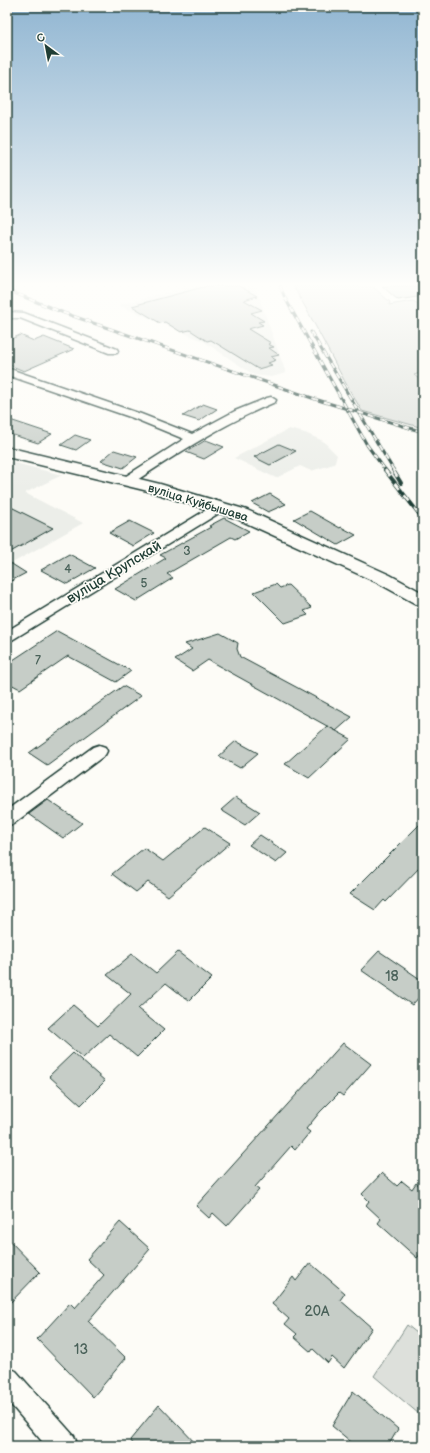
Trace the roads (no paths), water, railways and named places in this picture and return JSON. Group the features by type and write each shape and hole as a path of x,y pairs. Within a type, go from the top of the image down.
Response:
{"main road":[{"name":"вуліца Куйбышава","path":"7,452 126,481 241,514 384,579 423,600"}],"street":[{"path":"7,371 137,416 193,438"},
{"path":"126,481 193,438 239,413 270,400"},
{"name":"вуліца Крупскай","path":"7,637 220,507"},
{"path":"7,819 98,751"},
{"path":"7,1380 64,1446"}],"railway":[{"path":"183,354 347,409"},
{"path":"316,354 347,409"},
{"path":"324,354 359,413"},
{"path":"347,409 359,413"},
{"path":"347,409 367,445 386,471"},
{"path":"359,413 423,432"},
{"path":"359,413 394,471"},
{"path":"385,470 423,519"},
{"path":"393,470 401,483"}]}
